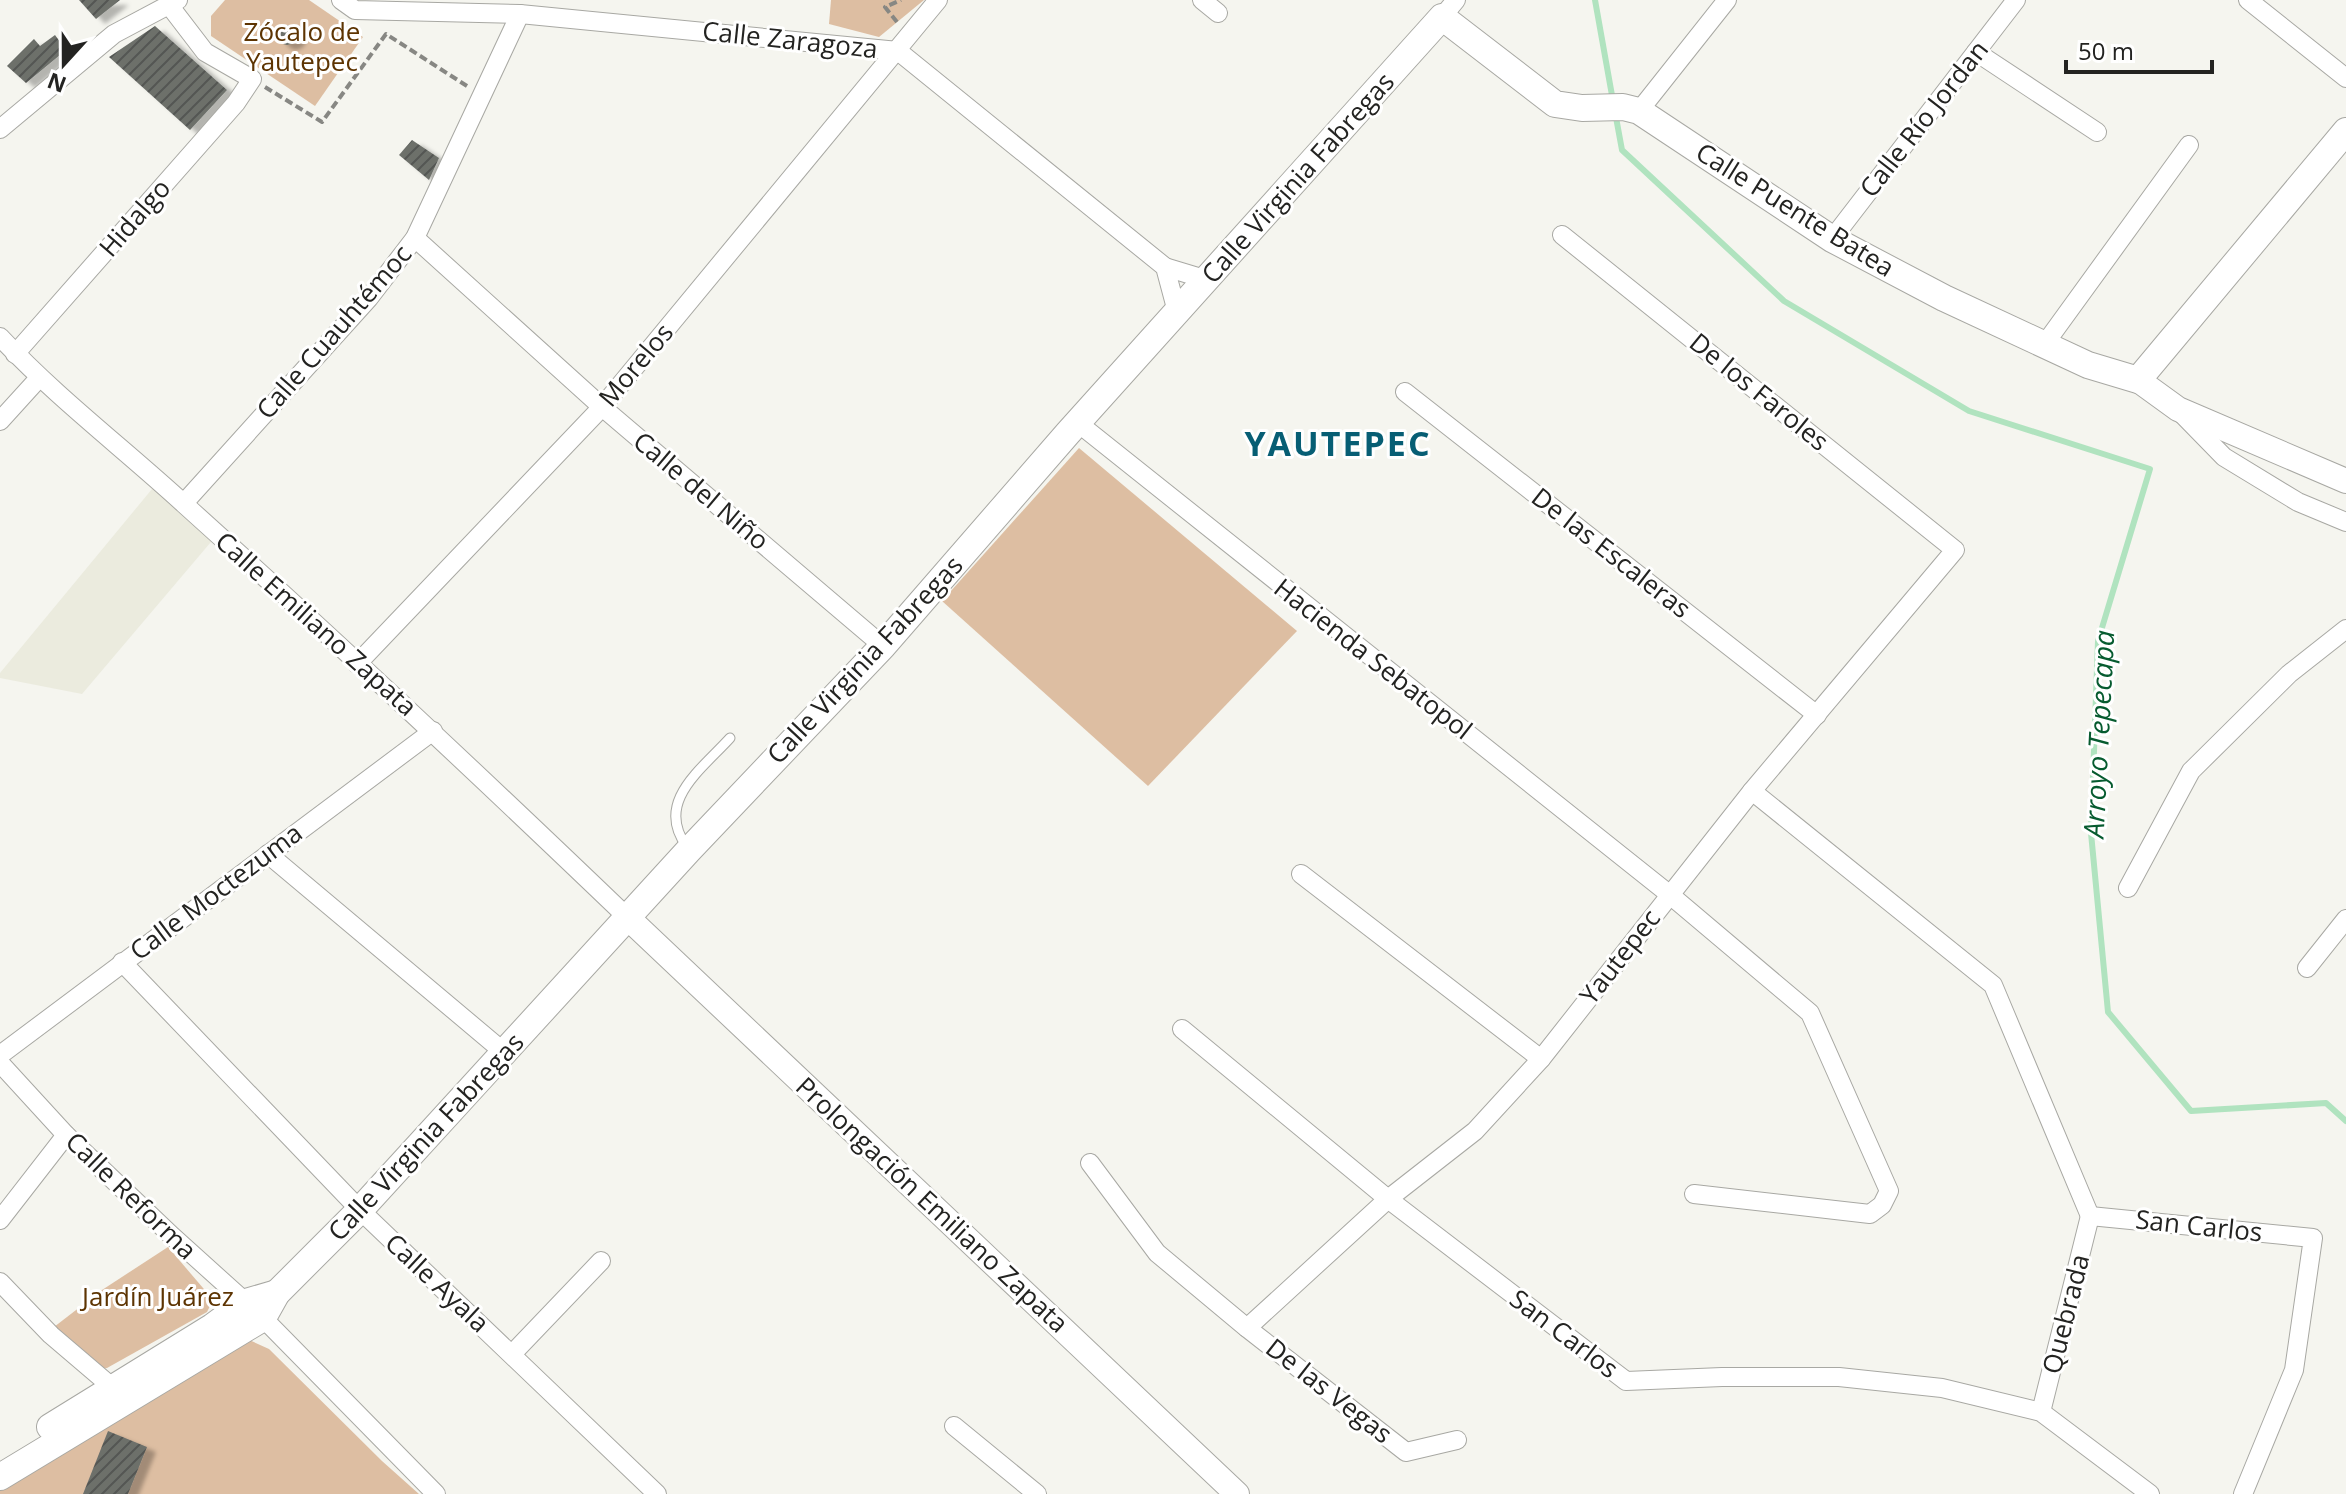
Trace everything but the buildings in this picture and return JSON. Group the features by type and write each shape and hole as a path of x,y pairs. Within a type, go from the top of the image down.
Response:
{"main road":[{"path":"1449,8 1555,104 1631,109"},
{"name":"Calle Virginia Fabregas","path":"254,1310 277,1293 360,1210 689,850 883,646 1449,8"},
{"name":"Calle Puente Batea","path":"1631,109 1832,239 1944,298 2044,345 2088,365 2138,380"},
{"path":"2138,380 2346,131"},
{"path":"0,1459 212,1327 254,1310"},
{"path":"0,1477 254,1310"}],"street":[{"name":"Calle Zaragoza","path":"341,0 355,10 520,14 904,44 1165,267 1208,280"},
{"name":"Morelos","path":"357,664 602,407 938,0"},
{"path":"1202,0 1218,13"},
{"path":"1631,109 1727,0"},
{"name":"Calle Río Jordan","path":"1832,239 2016,0"},
{"path":"2248,0 2346,78"},
{"path":"0,129 114,34 174,2 205,52 252,79"},
{"name":"Calle Cuauhtémoc","path":"184,503 369,298 415,238 520,14"},
{"path":"1976,52 2097,132"},
{"name":"Hidalgo","path":"15,354 236,103 252,79"},
{"path":"2044,345 2189,145"},
{"name":"De los Faroles","path":"1562,235 1955,550"},
{"name":"Calle del Niño","path":"415,238 602,407 883,646"},
{"path":"1165,267 1177,312"},
{"name":"Calle Emiliano Zapata","path":"0,337 39,378 184,503 433,731 627,917"},
{"path":"0,421 39,378"},
{"path":"2138,380 2178,409 2224,457 2298,502 2346,522"},
{"name":"De las Escaleras","path":"1405,392 1817,715"},
{"path":"2178,409 2346,481"},
{"name":"Hacienda Sebatopol","path":"1078,423 1669,894 1810,1013 1889,1191 1882,1205 1870,1214 1694,1194"},
{"name":"Yautepec","path":"1247,1328 1388,1199 1475,1131 1541,1059 1752,791 1955,550"},
{"path":"2128,888 2191,771 2289,674 2346,629"},
{"name":"Calle Moctezuma","path":"0,1055 433,731"},
{"path":"1752,791 1993,985 2090,1216"},
{"path":"268,854 505,1053"},
{"path":"1301,874 1541,1059"},
{"name":"Prolongación Emiliano Zapata","path":"627,917 1237,1494"},
{"path":"2307,968 2346,919"},
{"name":"Calle Ayala","path":"122,962 360,1210 657,1494"},
{"name":"San Carlos","path":"1182,1029 1388,1199 1626,1381 1839,1377 1942,1388 2041,1412 2150,1494"},
{"name":"Calle Reforma","path":"0,1063 66,1135 254,1310 436,1494"},
{"path":"0,1220 66,1135"},
{"path":"1090,1163 1157,1253 1247,1328"},
{"name":"Quebrada","path":"2041,1412 2090,1216"},
{"name":"San Carlos","path":"2090,1216 2313,1238 2294,1370 2243,1494"},
{"path":"512,1354 601,1261"},
{"path":"0,1282 51,1335 112,1387"},
{"name":"De las Vegas","path":"1247,1328 1406,1452 1457,1440"},
{"path":"954,1426 1037,1494"}],"lane":[{"path":"689,850 677,833 674,816 682,791 730,738"}],"path":[{"path":"901,0 885,7 904,44"},
{"path":"252,79 322,122 386,34 482,96"}],"shaded area":[{"path":"157,483 216,536 82,694 0,678 0,673"}],"green space":[{"name":"Zócalo de Yautepec","path":"225,0 309,0 363,37 315,106 211,36 211,16"},
{"path":"831,0 924,0 879,37 829,24"},
{"path":"1079,448 1297,631 1148,786 942,601"},
{"name":"Jardín Juárez","path":"168,1247 209,1295 207,1312 101,1369 54,1327 102,1290"},
{"path":"247,1339 269,1349 419,1494 0,1494 0,1477"}],"waterway":[{"name":"Arroyo Tepecapa","path":"1595,0 1613,101"},
{"name":"Arroyo Tepecapa","path":"1615,112 1622,150 1784,301 1969,411 2150,469 2098,641 2091,833 2108,1012 2191,1111 2326,1103 2346,1121"}],"district":[{"name":"YAUTEPEC","path":"1338,444"}]}
